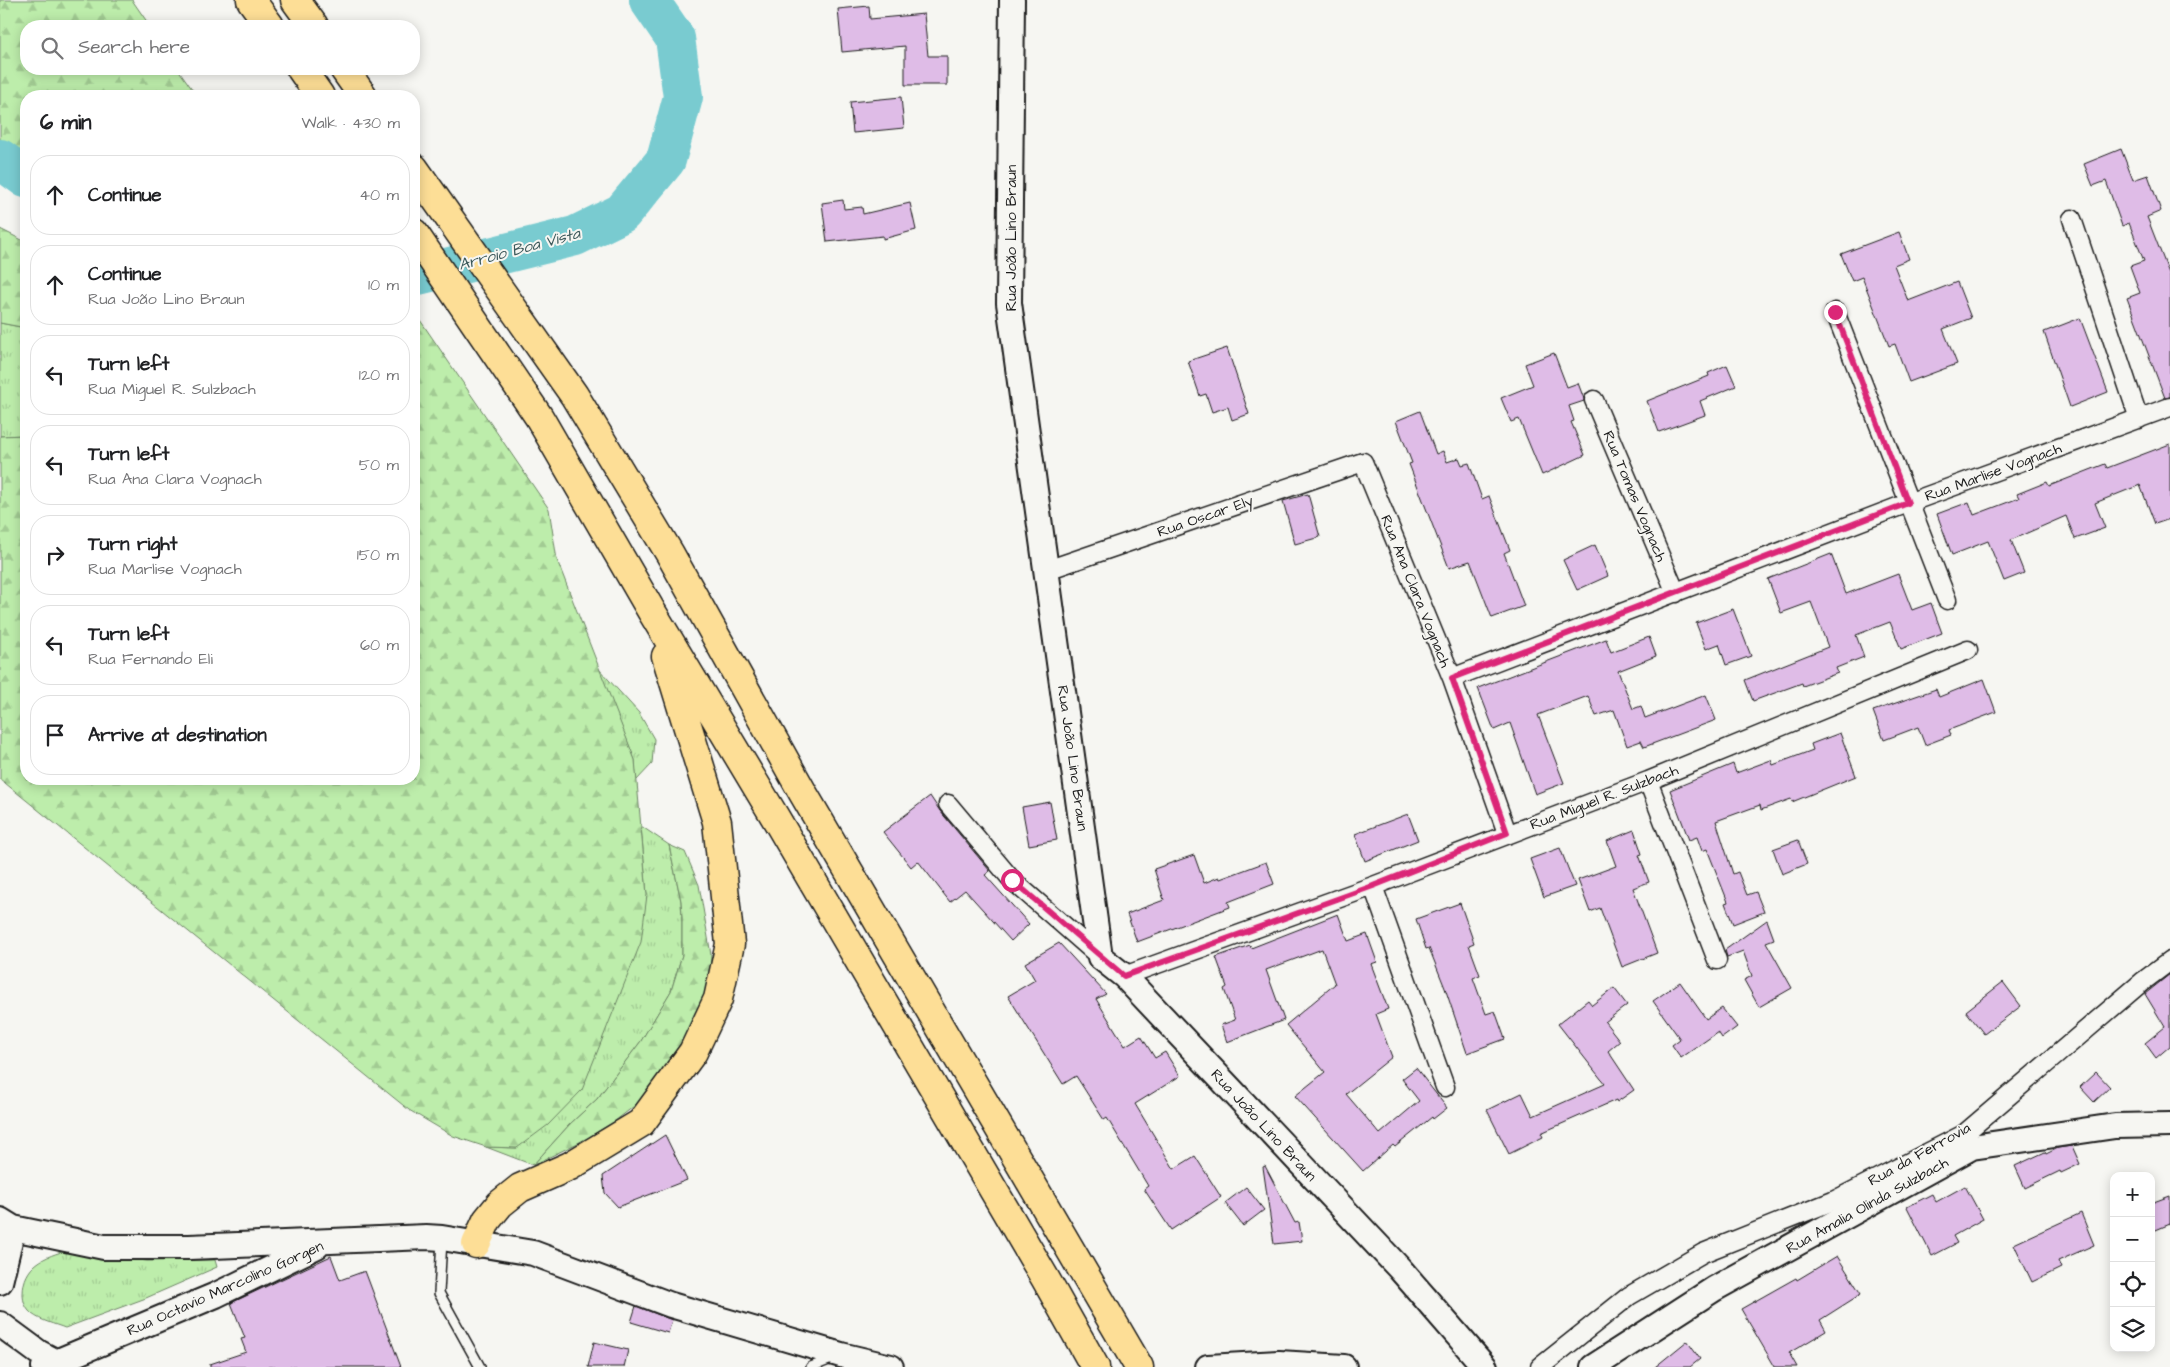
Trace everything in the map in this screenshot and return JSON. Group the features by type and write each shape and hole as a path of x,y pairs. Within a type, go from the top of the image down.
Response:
{"highway":[{"path":"251,0 266,20"},
{"path":"295,0 310,20"},
{"path":"348,75 359,90"},
{"path":"420,177 574,395 670,554 803,793 1140,1367"},
{"path":"420,242 539,417 1045,1278 1095,1367"},
{"path":"476,1244 491,1215 500,1204 520,1188 570,1166 641,1123 693,1052 718,999 730,944 717,822 705,778 652,612"}],"street":[{"name":"Rua João Lino Braun","path":"1012,0 1009,304 1100,957 1124,976 1400,1269 1485,1367"},
{"path":"2072,219 2139,419"},
{"path":"1835,312 1947,600"},
{"name":"Rua Tomas Vognach","path":"1594,400 1676,593"},
{"name":"Rua Marlise Vognach","path":"1452,678 1908,503 2170,407"},
{"name":"Rua Oscar Ely","path":"1046,570 1363,462"},
{"name":"Rua Ana Clara Vognach","path":"1363,462 1452,678 1507,833"},
{"name":"Rua Miguel R. Sulzbach","path":"1124,976 1373,886 1507,833 1648,781 1968,650"},
{"path":"1648,781 1717,960"},
{"path":"948,804 1012,880 1100,957"},
{"path":"1373,886 1445,1087"},
{"name":"Rua da Ferrovia","path":"1540,1367 1629,1296 1703,1253 1833,1201 1968,1140 2142,982 2170,961"},
{"name":"Rua Amalia Olinda Sulzbach","path":"1593,1367 1714,1289 1968,1140 2115,1126 2170,1125"},
{"path":"0,1282 6,1224 104,1247 190,1247 326,1242"},
{"name":"Rua Octavio Marcolino Gorgen","path":"50,1364 216,1294 326,1242 426,1236 533,1253 671,1305 891,1367"},
{"path":"0,1324 38,1352 50,1364"},
{"path":"1208,1367 1279,1363 1344,1367"}],"lane":[{"path":"442,1238 440,1292 480,1367"},
{"path":"811,1367 841,1354"}],"green space":[{"path":"0,0 132,0 146,20 20,20 20,75 182,75 193,90 20,90 20,154 0,145"},
{"path":"0,229 20,239 20,327 0,323"},
{"path":"420,320 549,509 557,560 635,760 647,895 641,942 582,1090 548,1125 517,1148 486,1147 453,1136 409,1110 0,779 0,436 20,435 20,785 420,785"},
{"path":"0,323 20,327 20,435 0,436"},
{"path":"598,668 639,713 654,739 652,764 636,781 635,760"},
{"path":"641,826 669,845 681,901 682,955 671,991 641,1041 597,1099 570,1124 533,1165 486,1147 517,1148 647,895"},
{"path":"669,845 685,852 699,885 711,955 709,996 690,1033 642,1100 615,1121 586,1139 533,1165 570,1124 597,1099 641,1041 671,991 682,955 682,917 681,901"},
{"path":"69,1250 147,1261 215,1260 217,1267 146,1298 65,1328 32,1314 25,1305 23,1294 27,1276 37,1263 52,1255"}],"building":[{"path":"869,6 870,19 924,14 928,56 947,56 947,85 905,85 905,46 842,52 838,9"},
{"path":"901,97 904,128 853,133 850,102"},
{"path":"2121,149 2133,180 2148,175 2161,211 2147,217 2170,276 2170,397 2165,398 2127,298 2140,293 2130,266 2144,261 2129,223 2122,226 2106,181 2093,186 2084,164"},
{"path":"843,200 844,209 862,207 863,214 910,203 916,230 883,239 883,236 827,242 822,203"},
{"path":"1899,232 1909,259 1894,265 1908,301 1957,282 1971,318 1943,329 1957,364 1909,382 1895,344 1889,346 1862,277 1852,281 1841,254"},
{"path":"2080,318 2108,392 2070,407 2044,332"},
{"path":"1227,348 1249,414 1232,420 1228,407 1212,412 1206,394 1200,396 1188,361"},
{"path":"1554,353 1567,387 1578,383 1584,399 1584,401 1569,406 1574,421 1571,422 1585,455 1542,475 1519,419 1511,422 1501,398 1533,385 1525,364"},
{"path":"1727,365 1736,386 1700,401 1705,415 1659,432 1647,401 1709,376 1708,373"},
{"path":"1420,411 1436,454 1443,451 1447,462 1459,458 1462,465 1469,463 1482,499 1489,496 1510,550 1504,553 1524,606 1492,618 1470,561 1449,568 1409,464 1412,463 1396,421"},
{"path":"2170,444 2170,519 2155,524 2140,485 2095,503 2105,528 2075,539 2066,516 2011,540 2024,573 2004,581 1988,541 1952,555 1937,514 1969,502 1974,515 2019,498 2017,494 2047,482 2049,486 2105,464 2107,468"},
{"path":"1308,494 1320,537 1295,544 1283,501"},
{"path":"1595,545 1608,576 1577,590 1563,560"},
{"path":"1831,554 1846,594 1898,574 1912,610 1931,603 1942,633 1901,649 1890,622 1856,635 1864,657 1836,668 1838,673 1803,686 1802,683 1753,701 1745,680 1828,647 1811,602 1781,613 1768,579"},
{"path":"1733,609 1751,656 1726,665 1719,644 1706,649 1696,623"},
{"path":"1649,637 1656,656 1618,671 1633,709 1641,706 1645,718 1706,695 1716,720 1644,747 1641,741 1627,746 1614,710 1596,716 1588,696 1538,715 1564,783 1535,794 1510,723 1494,730 1478,688 1606,639 1611,652"},
{"path":"1984,679 1996,712 1949,730 1951,735 1925,745 1918,727 1884,740 1873,711 1936,689 1939,697"},
{"path":"1840,733 1856,776 1792,802 1791,799 1761,810 1760,805 1716,821 1733,874 1738,872 1747,895 1756,892 1764,912 1733,924 1725,903 1728,902 1707,849 1702,851 1697,837 1689,840 1670,790 1733,764 1736,773 1771,760 1773,765 1813,750 1811,744"},
{"path":"930,796 940,811 990,871 985,875 1029,924 1011,941 965,890 950,902 918,861 911,867 883,832"},
{"path":"1050,802 1057,840 1029,845 1022,807"},
{"path":"1408,814 1418,840 1365,861 1355,834"},
{"path":"1634,830 1642,854 1639,855 1649,882 1633,888 1657,953 1622,967 1600,908 1590,912 1578,880 1616,866 1607,841"},
{"path":"1798,840 1807,864 1782,874 1773,849"},
{"path":"1560,848 1575,886 1544,897 1530,859"},
{"path":"1194,855 1204,883 1266,862 1274,884 1228,902 1230,907 1137,942 1127,914 1164,900 1154,869"},
{"path":"1460,903 1474,943 1469,945 1480,975 1473,978 1486,1014 1495,1011 1505,1039 1467,1053 1445,988 1429,948 1426,949 1416,919"},
{"path":"1338,914 1348,941 1367,934 1377,962 1371,964 1388,1009 1376,1014 1392,1057 1346,1094 1380,1134 1419,1101 1402,1079 1416,1068 1447,1108 1433,1119 1432,1117 1395,1147 1393,1145 1363,1171 1295,1096 1325,1072 1286,1025 1335,984 1322,949 1266,970 1284,1020 1227,1042 1221,1025 1235,1020 1224,989 1227,987 1216,957 1250,945 1251,948"},
{"path":"1767,920 1774,939 1766,942 1792,988 1759,1007 1744,980 1752,976 1743,951 1727,957 1725,950"},
{"path":"1059,943 1106,994 1096,999 1125,1046 1141,1036 1155,1058 1165,1052 1180,1076 1135,1104 1174,1169 1195,1156 1221,1197 1171,1230 1144,1189 1148,1186 1107,1118 1104,1120 1076,1076 1063,1084 1008,996 1035,980 1025,963"},
{"path":"2170,974 2170,1046 2156,1058 2145,1043 2165,1027 2145,994"},
{"path":"1680,982 1706,1019 1722,1008 1737,1027 1722,1038 1718,1032 1681,1058 1672,1045 1680,1039 1653,1001"},
{"path":"2003,982 2021,1006 1984,1034 1966,1011"},
{"path":"1614,988 1627,1005 1605,1022 1620,1041 1608,1051 1634,1090 1617,1102 1616,1100 1541,1133 1543,1137 1509,1154 1487,1110 1522,1093 1533,1116 1605,1084 1558,1024 1588,1000 1592,1005"},
{"path":"2096,1072 2110,1087 2094,1102 2080,1087"},
{"path":"665,1135 687,1180 618,1207 605,1193 603,1176"},
{"path":"2072,1146 2080,1164 2061,1173 2060,1171 2025,1188 2015,1166 2045,1152 2046,1154 2058,1148"},
{"path":"1265,1166 1295,1223 1299,1222 1302,1241 1274,1244 1263,1167"},
{"path":"1965,1186 1983,1219 1953,1236 1957,1243 1932,1256 1907,1207 1932,1194 1936,1202"},
{"path":"1246,1187 1264,1210 1243,1226 1225,1203"},
{"path":"2170,1196 2170,1224 2155,1230 2155,1217 2155,1202"},
{"path":"2081,1213 2094,1245 2058,1261 2061,1268 2032,1282 2014,1244"},
{"path":"331,1256 340,1280 365,1271 401,1367 210,1367 210,1364 246,1352 241,1339 245,1338 231,1303"},
{"path":"1837,1256 1861,1294 1820,1320 1826,1331 1789,1353 1797,1367 1775,1367 1741,1309 1796,1278 1797,1280"},
{"path":"636,1306 672,1320 668,1333 631,1322"},
{"path":"1687,1341 1700,1359 1690,1367 1655,1367"},
{"path":"594,1342 628,1350 624,1367 588,1367"}],"waterway":[{"name":"Arroio Boa Vista","path":"420,275 575,236 622,213 666,160 683,97 675,38 649,0"},
{"name":"Arroio Boa Vista","path":"0,159 20,174"}],"route":[{"path":"1012,880 1124,976 1373,886 1507,833 1452,678 1908,503 1835,312"}]}
